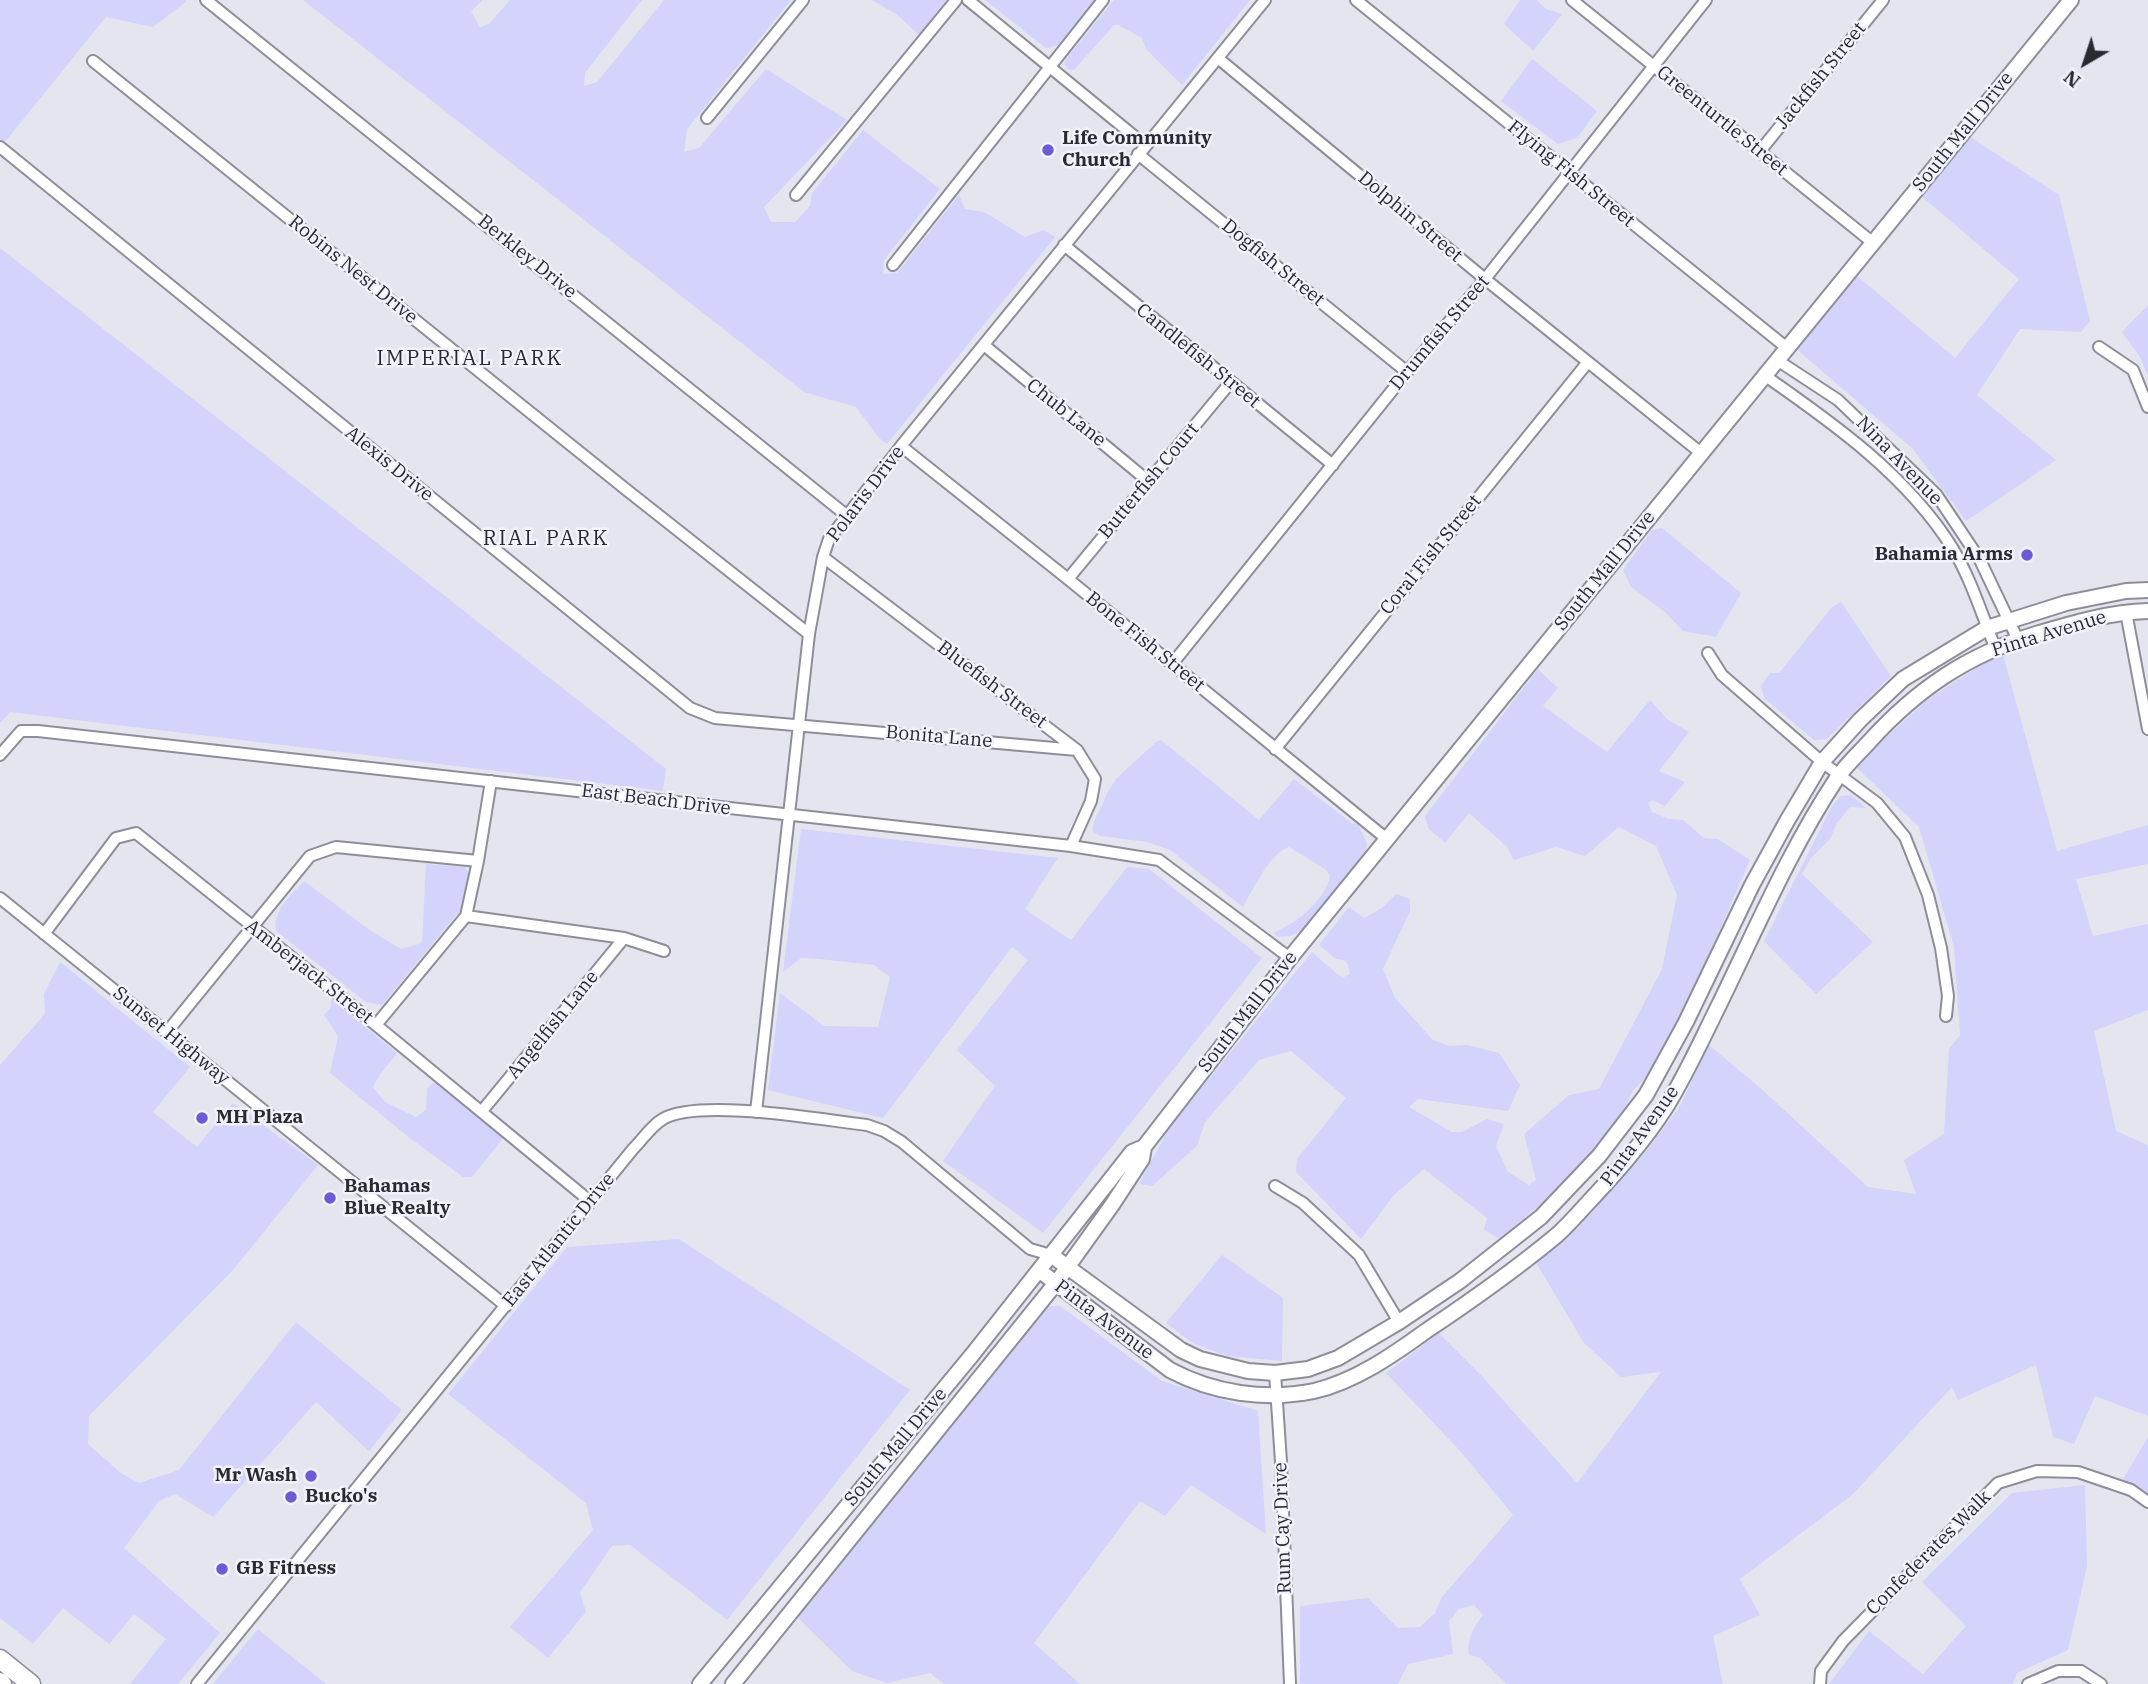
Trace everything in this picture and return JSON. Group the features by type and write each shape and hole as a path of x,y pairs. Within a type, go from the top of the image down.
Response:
{"main road":[{"path":"0,1658 31,1684"}],"street":[{"name":"Berkley Drive","path":"206,0 846,515"},
{"path":"708,118 803,0"},
{"path":"796,195 956,0"},
{"name":"Dogfish Street","path":"968,0 1050,66 1142,150 1407,372"},
{"path":"894,265 1104,0"},
{"name":"Polaris Drive","path":"756,1112 809,634 829,538 1265,0"},
{"name":"Flying Fish Street","path":"1356,0 1570,173 1782,354"},
{"name":"Greenturtle Street","path":"1572,0 1872,242"},
{"name":"Drumfish Street","path":"1172,664 1485,279 1706,0"},
{"name":"Jackfish Street","path":"1760,151 1883,0"},
{"name":"South Mall Drive","path":"733,1684 1056,1283 1142,1159 1144,1147 1290,958 2071,0"},
{"name":"Dolphin Street","path":"1219,59 1701,453"},
{"name":"Robins Nest Drive","path":"93,61 648,508 809,634"},
{"name":"Alexis Drive","path":"0,147 690,708 715,718 801,724"},
{"name":"Candlefish Street","path":"1064,246 1333,465"},
{"name":"Chub Lane","path":"984,345 1148,481"},
{"path":"2099,346 2133,370 2148,407"},
{"name":"Nina Avenue","path":"1782,354 1838,400 1936,495 1980,560 2018,640"},
{"name":"Coral Fish Street","path":"1275,749 1588,362"},
{"name":"Nina Avenue","path":"1764,376 1824,417 1882,467 1926,511 1963,569 1995,648"},
{"name":"Butterfish Court","path":"1068,579 1230,383"},
{"name":"Nina Avenue","path":"1824,417 1838,400"},
{"name":"Bone Fish Street","path":"901,446 1388,840"},
{"name":"Bluefish Street","path":"823,557 1077,750 1095,779 1091,800 1071,846"},
{"path":"1963,569 1980,560"},
{"name":"Pinta Avenue","path":"1051,1255 1181,1350 1220,1365 1248,1371 1275,1373 1323,1364 1399,1322 1460,1281 1541,1217 1599,1156 1646,1095 1686,1022 1752,884 1822,762 1860,720 1903,679 1987,628 2066,603 2126,591 2148,590"},
{"name":"Pinta Avenue","path":"1040,1270 1170,1370 1189,1381 1210,1388 1276,1395 1314,1391 1350,1378 1415,1340 1559,1233 1619,1170 1666,1106 1704,1036 1779,882 1839,775 1917,695 1961,665 1995,648 2070,624 2126,612 2148,611"},
{"path":"2126,612 2148,729"},
{"path":"1708,653 1722,675 1822,762 1877,803 1905,837 1932,908 1948,996 1946,1016"},
{"name":"Bonita Lane","path":"801,724 1077,750"},
{"name":"East Beach Drive","path":"0,755 21,732 38,731 1071,846 1159,860 1290,958"},
{"path":"376,1025 466,916 491,781"},
{"name":"Amberjack Street","path":"44,934 116,838 136,833 591,1202"},
{"path":"167,1032 310,856 336,847 478,861"},
{"name":"Sunset Highway","path":"0,898 506,1306"},
{"path":"466,916 624,938 664,951"},
{"name":"Angelfish Lane","path":"482,1111 624,938"},
{"path":"1646,1095 1666,1106"},
{"name":"East Atlantic Drive","path":"197,1684 633,1149 662,1119 687,1111 756,1112 867,1125 884,1130 1030,1249 1051,1255"},
{"name":"South Mall Drive","path":"700,1684 972,1355 1132,1152 1144,1147"},
{"path":"1275,1186 1303,1203 1359,1255 1399,1322"},
{"name":"East Atlantic Drive","path":"1030,1249 1040,1270"},
{"path":"972,1355 988,1367"},
{"name":"Rum Cay Drive","path":"1275,1373 1290,1683"},
{"name":"Confederates Walk","path":"1820,1684 1821,1671 1843,1641 1998,1483 2037,1471 2078,1472 2131,1490 2148,1502"},
{"path":"2028,1684 2058,1671 2081,1671 2101,1684"}],"shaded area":[{"path":"0,0 187,1 153,27 106,17 0,148"},
{"path":"303,0 483,0 471,11 480,27 489,24 510,0 642,0 585,73 584,86 597,82 664,0 791,0 687,129 684,152 699,148 766,69 847,120 764,207 771,222 795,222 810,206 812,193 863,130 940,189 884,260 883,274 897,273 959,195 965,209 984,212 1025,237 1044,230 1055,237 887,444 879,438 856,407 804,392"},
{"path":"872,0 946,0 919,35 896,14"},
{"path":"985,0 1097,0 1060,45 1046,48"},
{"path":"1114,0 1250,0 1182,85 1146,49 1142,38 1118,25 1114,25 1074,70 1069,70 1064,63 1066,59"},
{"path":"1520,0 1537,0 1546,9 1562,14 1533,51 1504,24"},
{"path":"1532,59 1597,111 1577,138 1558,144 1501,101"},
{"path":"1969,136 2059,195 2090,321 2081,332 2020,329 1977,395 2056,460 1966,521 1913,449 1795,348 1856,275 1955,358 2019,279 1921,196"},
{"path":"0,248 666,769 663,791 10,712 0,723"},
{"path":"2148,305 2148,376 2140,357 2122,332"},
{"path":"1662,528 1741,593 1716,637 1683,631 1665,612 1631,587 1623,570 1652,530"},
{"path":"1841,602 1891,676 1827,739 1814,740 1764,698 1761,686 1770,673 1779,673 1832,607"},
{"path":"2002,651 2057,851 2148,825 2148,864 2076,879 2093,936 2148,924 2148,1010 2094,1031 2116,1131 2148,1145 2148,1416 2095,1396 2074,1444 2053,1437 2036,1365 1958,1400 1952,1387 1852,1495 1740,1579 1760,1615 1713,1636 1723,1684 1506,1684 1480,1658 1469,1655 1472,1634 1483,1615 1474,1605 1459,1609 1449,1621 1453,1654 1408,1664 1398,1684 1300,1684 1300,1606 1368,1598 1398,1628 1420,1627 1435,1613 1442,1597 1513,1515 1461,1452 1386,1373 1439,1333 1479,1373 1577,1483 1661,1372 1621,1377 1584,1343 1535,1261 1578,1227 1639,1160 1679,1108 1709,1045 1868,1187 1916,1194 1904,1160 1944,1134 1949,1049 1960,1035 1954,947 1919,827 1855,766 1927,700"},
{"path":"1538,669 1558,688 1543,706 1607,752 1650,700 1667,719 1689,732 1659,771 1685,782 1665,806 1652,800 1648,803 1652,812 1669,819 1683,820 1704,838 1718,839 1750,860 1688,1003 1651,1071 1633,1091 1622,1114 1563,1188 1500,1239 1484,1230 1487,1218 1424,1169 1394,1195 1361,1239 1296,1172 1297,1159 1346,1098 1291,1051 1259,1060 1205,1122 1197,1146 1152,1186 1139,1184 1169,1128 1312,952 1338,975 1344,977 1350,974 1344,960 1336,959 1319,945 1349,907 1364,918 1382,908 1396,894 1410,899 1410,911 1383,969 1395,998 1433,1040 1449,1046 1467,1045 1499,1053 1520,1085 1508,1111 1418,1099 1409,1107 1452,1132 1462,1132 1487,1119 1504,1124 1496,1146 1508,1172 1529,1185 1536,1180 1524,1134 1569,1095 1599,1089 1662,969 1677,895 1656,846 1619,827 1585,856 1556,847 1514,860 1507,847 1469,813 1445,843 1428,828 1425,816"},
{"path":"1161,740 1259,820 1294,779 1353,824 1358,824 1367,844 1363,860 1301,931 1290,936 1277,937 1274,933 1312,907 1326,888 1330,875 1325,869 1289,847 1275,856 1243,907 1170,850 1147,842 1100,836 1093,832 1093,824 1116,779"},
{"path":"1851,795 1866,808 1850,807 1837,823 1830,839 1811,858 1802,874 1873,942 1816,994 1764,941 1831,808 1840,796"},
{"path":"801,829 1058,858 1025,909 1071,940 1127,867 1149,869 1262,958 1043,1233 943,1161 995,1086 957,1050 1028,960 1012,947 883,1118 768,1090 780,993 824,1026 878,1027 890,977 874,965 801,958 783,972"},
{"path":"426,864 465,867 472,878 462,908 382,1005 366,1002 276,931 280,910 304,881 371,931 401,949 422,943"},
{"path":"60,962 190,1067 153,1112 197,1147 233,1103 318,1165 233,1270 89,1416 88,1444 122,1474 139,1483 179,1470 296,1322 402,1410 369,1451 316,1402 213,1517 175,1494 159,1501 124,1548 220,1633 178,1684 130,1684 166,1639 134,1614 109,1644 63,1608 33,1644 0,1618 0,1065 45,1014 44,994"},
{"path":"331,999 397,1053 373,1087 385,1102 416,1117 426,1110 427,1088 435,1082 503,1135 472,1177 463,1177 411,1139 330,1073 338,1036 324,1015 331,1007"},
{"path":"679,1239 910,1390 727,1620 630,1545 612,1546 580,1592 586,1612 548,1658 510,1627 593,1530 586,1503 448,1394 567,1247"},
{"path":"1222,1255 1283,1298 1282,1361 1228,1356 1194,1344 1166,1323"},
{"path":"1044,1306 1060,1306 1162,1381 1258,1411 1266,1534 1191,1485 1165,1516 1140,1501 1034,1643 1080,1684 944,1684 930,1673 887,1683 852,1671 795,1615"},
{"path":"2148,1437 2148,1495 2122,1481"},
{"path":"2085,1485 2087,1566 2068,1650 2017,1673 2013,1684 1829,1684 1869,1631 1923,1674 1966,1626 1922,1582 2012,1493"},
{"path":"258,1629 266,1636 326,1684 213,1684"}],"place":[{"name":"Life Community Church","path":"1048,150"},
{"name":"Bahamia Arms","path":"2027,555"},
{"name":"MH Plaza","path":"202,1118"},
{"name":"Bahamas Blue Realty","path":"330,1198"},
{"name":"Mr Wash","path":"311,1476"},
{"name":"Bucko's","path":"291,1497"},
{"name":"GB Fitness","path":"222,1569"}],"district":[{"name":"IMPERIAL PARK","path":"470,359"},
{"name":"RIAL PARK","path":"546,539"}]}
